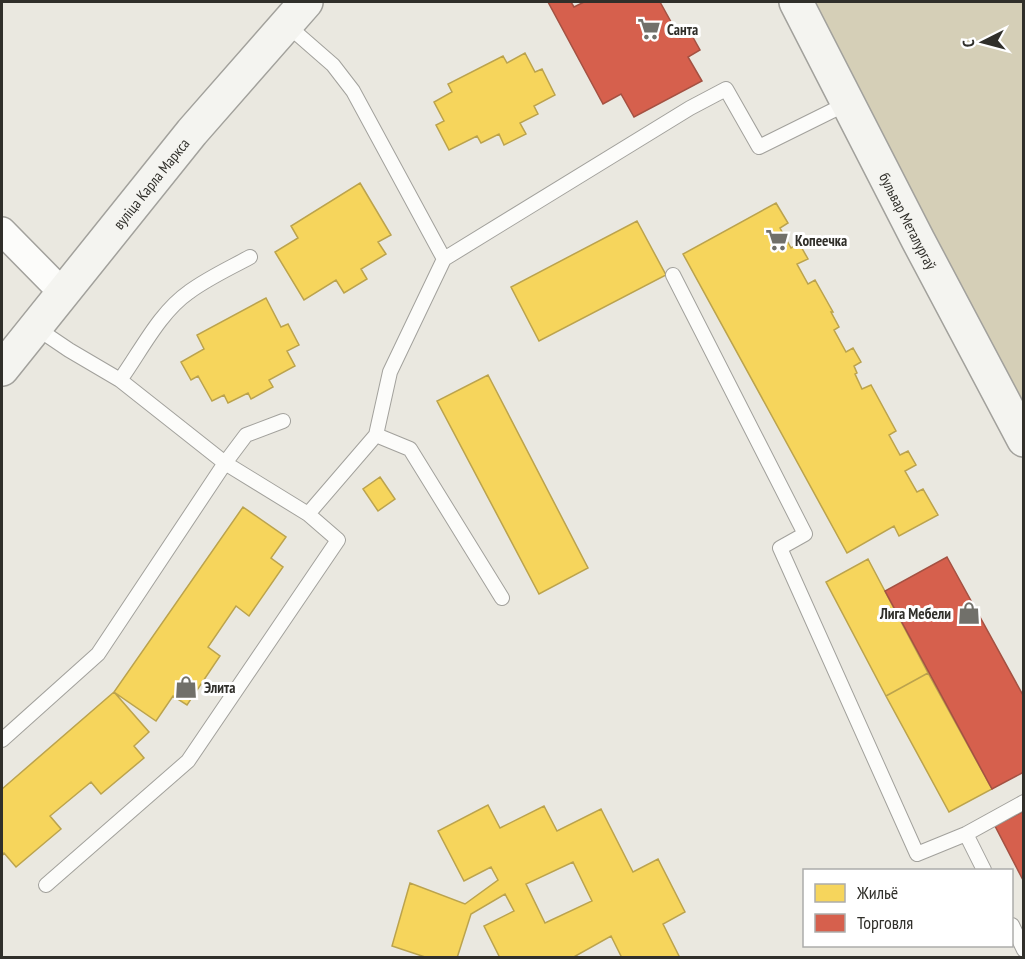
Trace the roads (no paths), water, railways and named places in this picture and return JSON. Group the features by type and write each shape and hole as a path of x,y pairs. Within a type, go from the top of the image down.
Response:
{"main road":[{"name":"бульвар Металургаў","path":"796,2 1023,440"},
{"name":"вуліца Карла Маркса","path":"2,369 192,132 296,13"}],"street":[{"path":"2,231 63,293"}],"lane":[{"path":"296,13 353,91 444,259"},
{"path":"308,514 376,435 390,372 444,259 690,108 726,90 759,147 848,103"},
{"path":"120,380 177,302 189,292 250,257"},
{"path":"673,275 805,534 780,548 917,854 966,834 1023,802"},
{"path":"35,327 120,380 225,463 308,514 338,540 188,761 46,885"},
{"path":"2,740 98,654 246,435 283,421"},
{"path":"376,435 410,449 502,598"},
{"path":"966,834 984,869"},
{"path":"1013,929 1023,950"}],"place":[{"name":"Санта","path":"649,29"},
{"name":"Копеечка","path":"777,240"},
{"name":"Лига Мебели","path":"969,613"},
{"name":"Элита","path":"186,687"}]}
